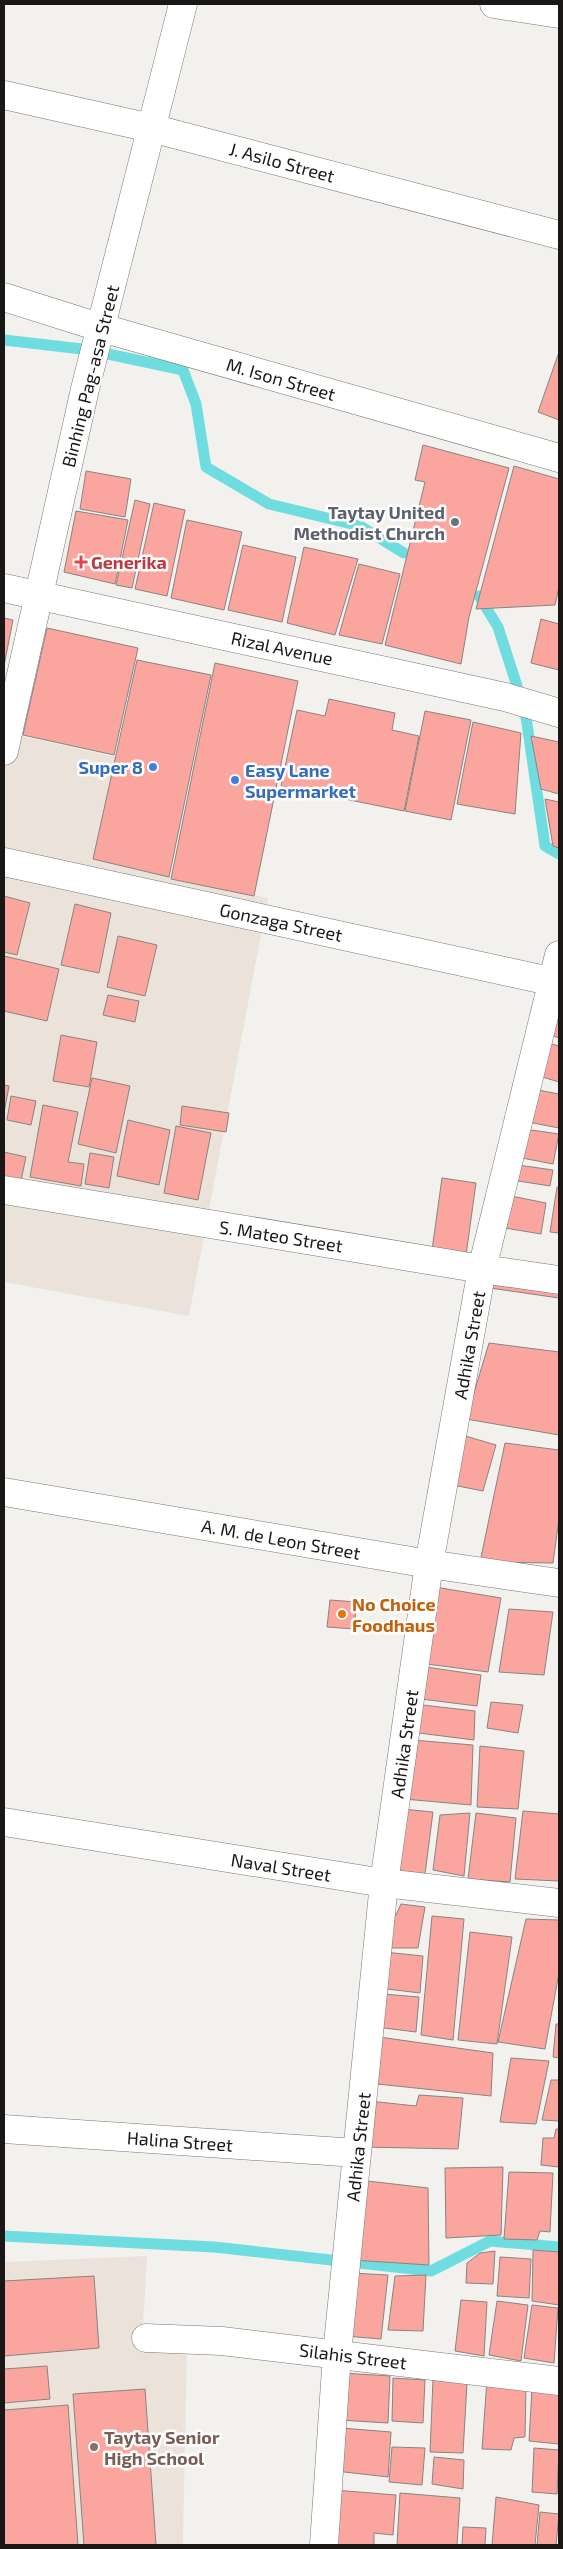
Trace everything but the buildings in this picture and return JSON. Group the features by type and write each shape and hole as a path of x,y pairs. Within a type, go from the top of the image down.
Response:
{"street":[{"name":"Binhing Pag-asa Street","path":"4,750 85,389 183,4"},
{"path":"494,4 559,14"},
{"name":"J. Asilo Street","path":"4,95 151,128 559,235"},
{"name":"M. Ison Street","path":"4,297 102,328 559,458"},
{"name":"Rizal Avenue","path":"4,588 505,697 550,710"},
{"name":"Gonzaga Street","path":"4,862 555,982"},
{"name":"Adhika Street","path":"324,2545 337,2354 384,1883 429,1564 482,1269 555,982 559,955"},
{"name":"S. Mateo Street","path":"4,1190 559,1280"},
{"name":"A. M. de Leon Street","path":"4,1492 429,1564 559,1583"},
{"name":"Naval Street","path":"4,1822 384,1883 559,1902"},
{"name":"Halina Street","path":"4,2129 357,2153"},
{"name":"Silahis Street","path":"146,2338 222,2341 559,2380"}],"shaded area":[{"path":"4,732 116,757 93,859 268,898 189,1316 4,1282"},
{"name":"Taytay Senior High School","path":"147,2256 142,2344 187,2349 183,2545 4,2545 4,2262"}],"waterway":[{"path":"4,340 82,349"},
{"path":"108,354 183,370 196,404 206,467 269,504 360,526 404,553"},
{"path":"479,596 498,627 517,686"},
{"path":"526,717 545,846 559,854"},
{"path":"4,2236 214,2247 431,2271 490,2241 559,2247"}],"place":[{"name":"Taytay United Methodist Church","path":"455,522"},
{"name":"Generika","path":"81,562"},
{"name":"Super 8","path":"153,767"},
{"name":"Easy Lane Supermarket","path":"235,780"},
{"name":"No Choice Foodhaus","path":"342,1614"},
{"name":"Taytay Senior High School","path":"94,2447"}]}
